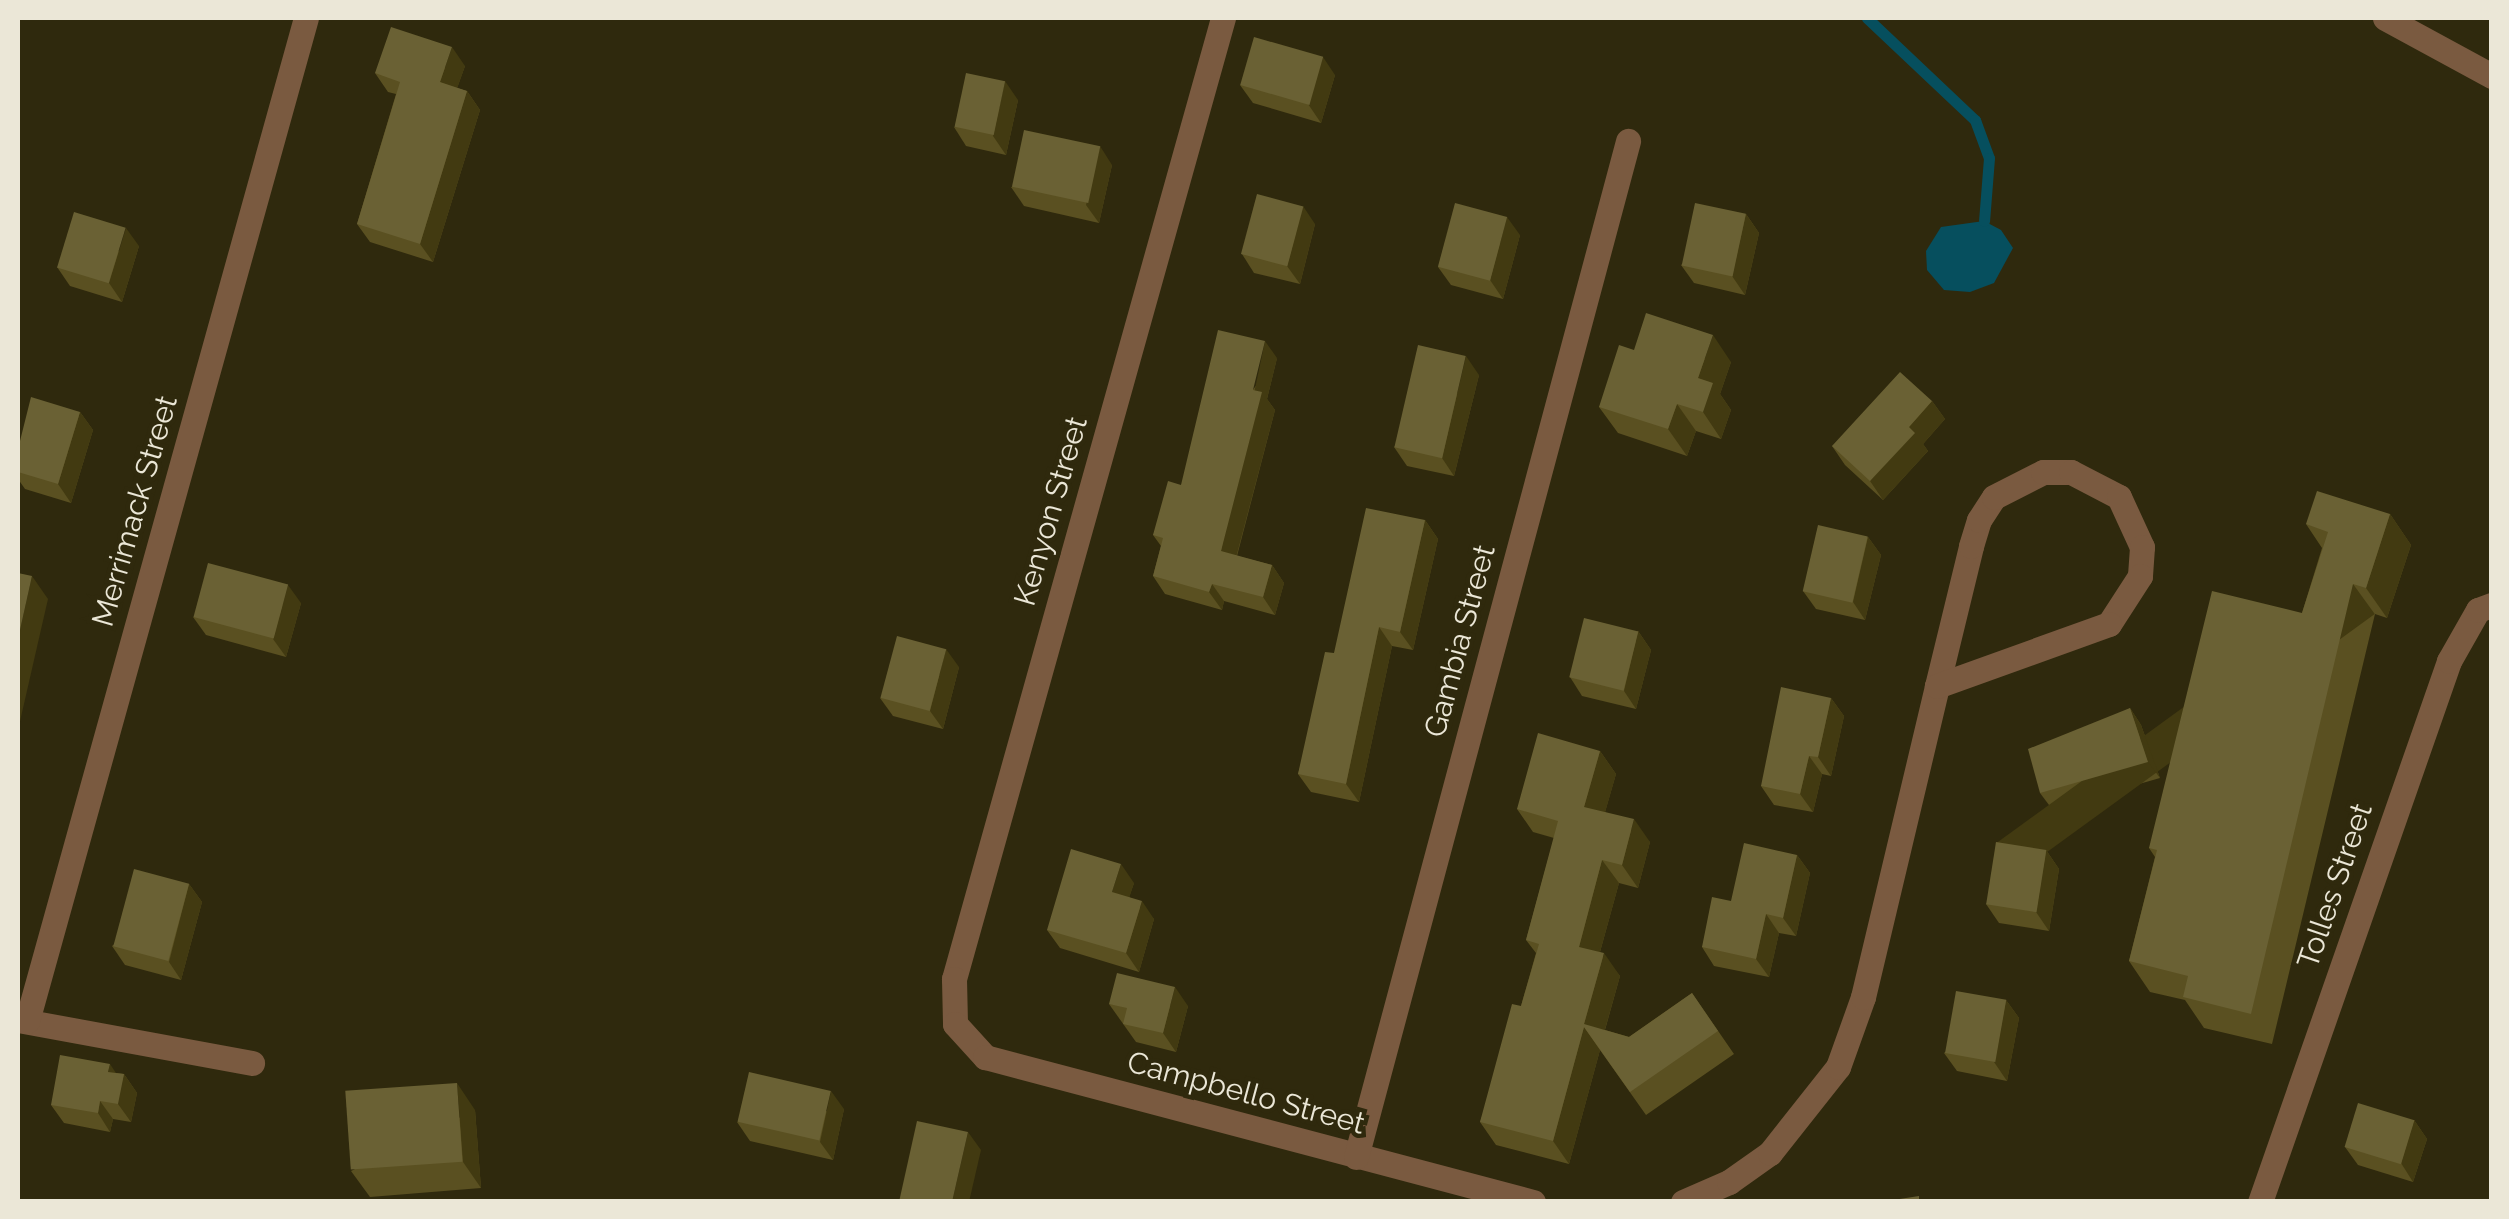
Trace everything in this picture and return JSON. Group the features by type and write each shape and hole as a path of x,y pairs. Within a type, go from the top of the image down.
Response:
{"street":[{"name":"Merrimack Street","path":"22,1021 306,18"},
{"name":"Kenyon Street","path":"955,1024 954,979 1223,18"},
{"path":"2385,18 2492,76"},
{"name":"Gambia Street","path":"1356,1157 1628,141"},
{"path":"1683,1202 1728,1182 1770,1153 1838,1068 1862,997 1937,686 1971,546 1994,497 2043,472 2070,472 2118,497 2134,520 2140,576 2110,624 1937,686"},
{"name":"Tolles Street","path":"2260,1202 2448,661 2478,610 2492,605"},
{"path":"22,1021 252,1063"},
{"name":"Campbello Street","path":"955,1024 984,1057 1533,1202"}],"water":[{"path":"1984,221 2001,230 2013,248 1994,283 1970,292 1944,290 1927,270 1926,251 1941,227"}],"building":[{"path":"391,27 452,47 440,82 467,91 420,244 357,224 400,82 375,73"},
{"path":"1254,37 1323,57 1309,105 1240,85"},
{"path":"966,73 1005,81 994,135 955,127"},
{"path":"1024,130 1100,146 1088,203 1012,187"},
{"path":"1257,194 1303,206 1287,266 1241,254"},
{"path":"1455,203 1507,217 1490,281 1438,267"},
{"path":"1695,203 1746,214 1733,276 1682,266"},
{"path":"74,212 126,228 109,283 57,267"},
{"path":"1646,313 1713,335 1698,378 1713,383 1703,412 1677,404 1668,429 1599,407 1619,345 1634,350"},
{"path":"1218,330 1265,341 1253,390 1262,392 1221,551 1272,565 1263,597 1212,584 1209,592 1153,576 1163,538 1153,535 1168,481 1181,485"},
{"path":"1418,345 1466,356 1442,458 1394,447"},
{"path":"1900,372 1932,401 1909,427 1915,433 1870,481 1832,446"},
{"path":"31,397 80,412 58,484 18,472 18,449"},
{"path":"2317,491 2390,514 2366,588 2353,584 2251,1014 2183,997 2188,976 2129,961 2157,850 2149,848 2212,591 2302,613 2328,532 2306,524"},
{"path":"1366,508 1425,520 1400,632 1379,627 1346,784 1298,774 1325,652 1334,653"},
{"path":"1818,525 1868,536 1852,603 1803,591"},
{"path":"208,563 288,584 274,639 194,617"},
{"path":"18,573 32,576 18,639"},
{"path":"1584,618 1638,632 1624,691 1569,677"},
{"path":"897,636 946,649 930,711 880,698"},
{"path":"1781,687 1831,698 1818,757 1809,756 1800,794 1761,786"},
{"path":"2130,708 2148,762 2040,793 2028,749"},
{"path":"1538,733 1600,751 1584,807 1634,819 1622,865 1602,860 1579,947 1604,953 1584,1024 1629,1037 1692,993 1718,1031 1630,1092 1584,1027 1553,1141 1480,1122 1512,1004 1521,1006 1539,944 1526,940 1558,821 1517,809"},
{"path":"1996,842 2046,850 2037,912 1986,904"},
{"path":"1744,843 1797,855 1783,918 1766,914 1756,959 1702,947 1712,897 1731,901"},
{"path":"1071,849 1121,864 1112,892 1142,901 1126,953 1047,930"},
{"path":"134,869 189,884 168,961 113,946"},
{"path":"1117,973 1175,987 1163,1033 1123,1024 1127,1008 1109,1004"},
{"path":"1956,991 2006,1000 1995,1062 1945,1053"},
{"path":"60,1055 110,1064 108,1072 124,1074 118,1104 100,1101 98,1113 51,1105"},
{"path":"749,1072 831,1091 819,1141 738,1122"},
{"path":"457,1083 463,1162 351,1170 345,1091"},
{"path":"2358,1103 2414,1120 2401,1164 2345,1147"},
{"path":"917,1121 968,1132 952,1202 899,1202"},
{"path":"1919,1196 1919,1202 1880,1202"}],"waterway":[{"path":"1867,18 1975,120 1989,158 1984,221"}]}
